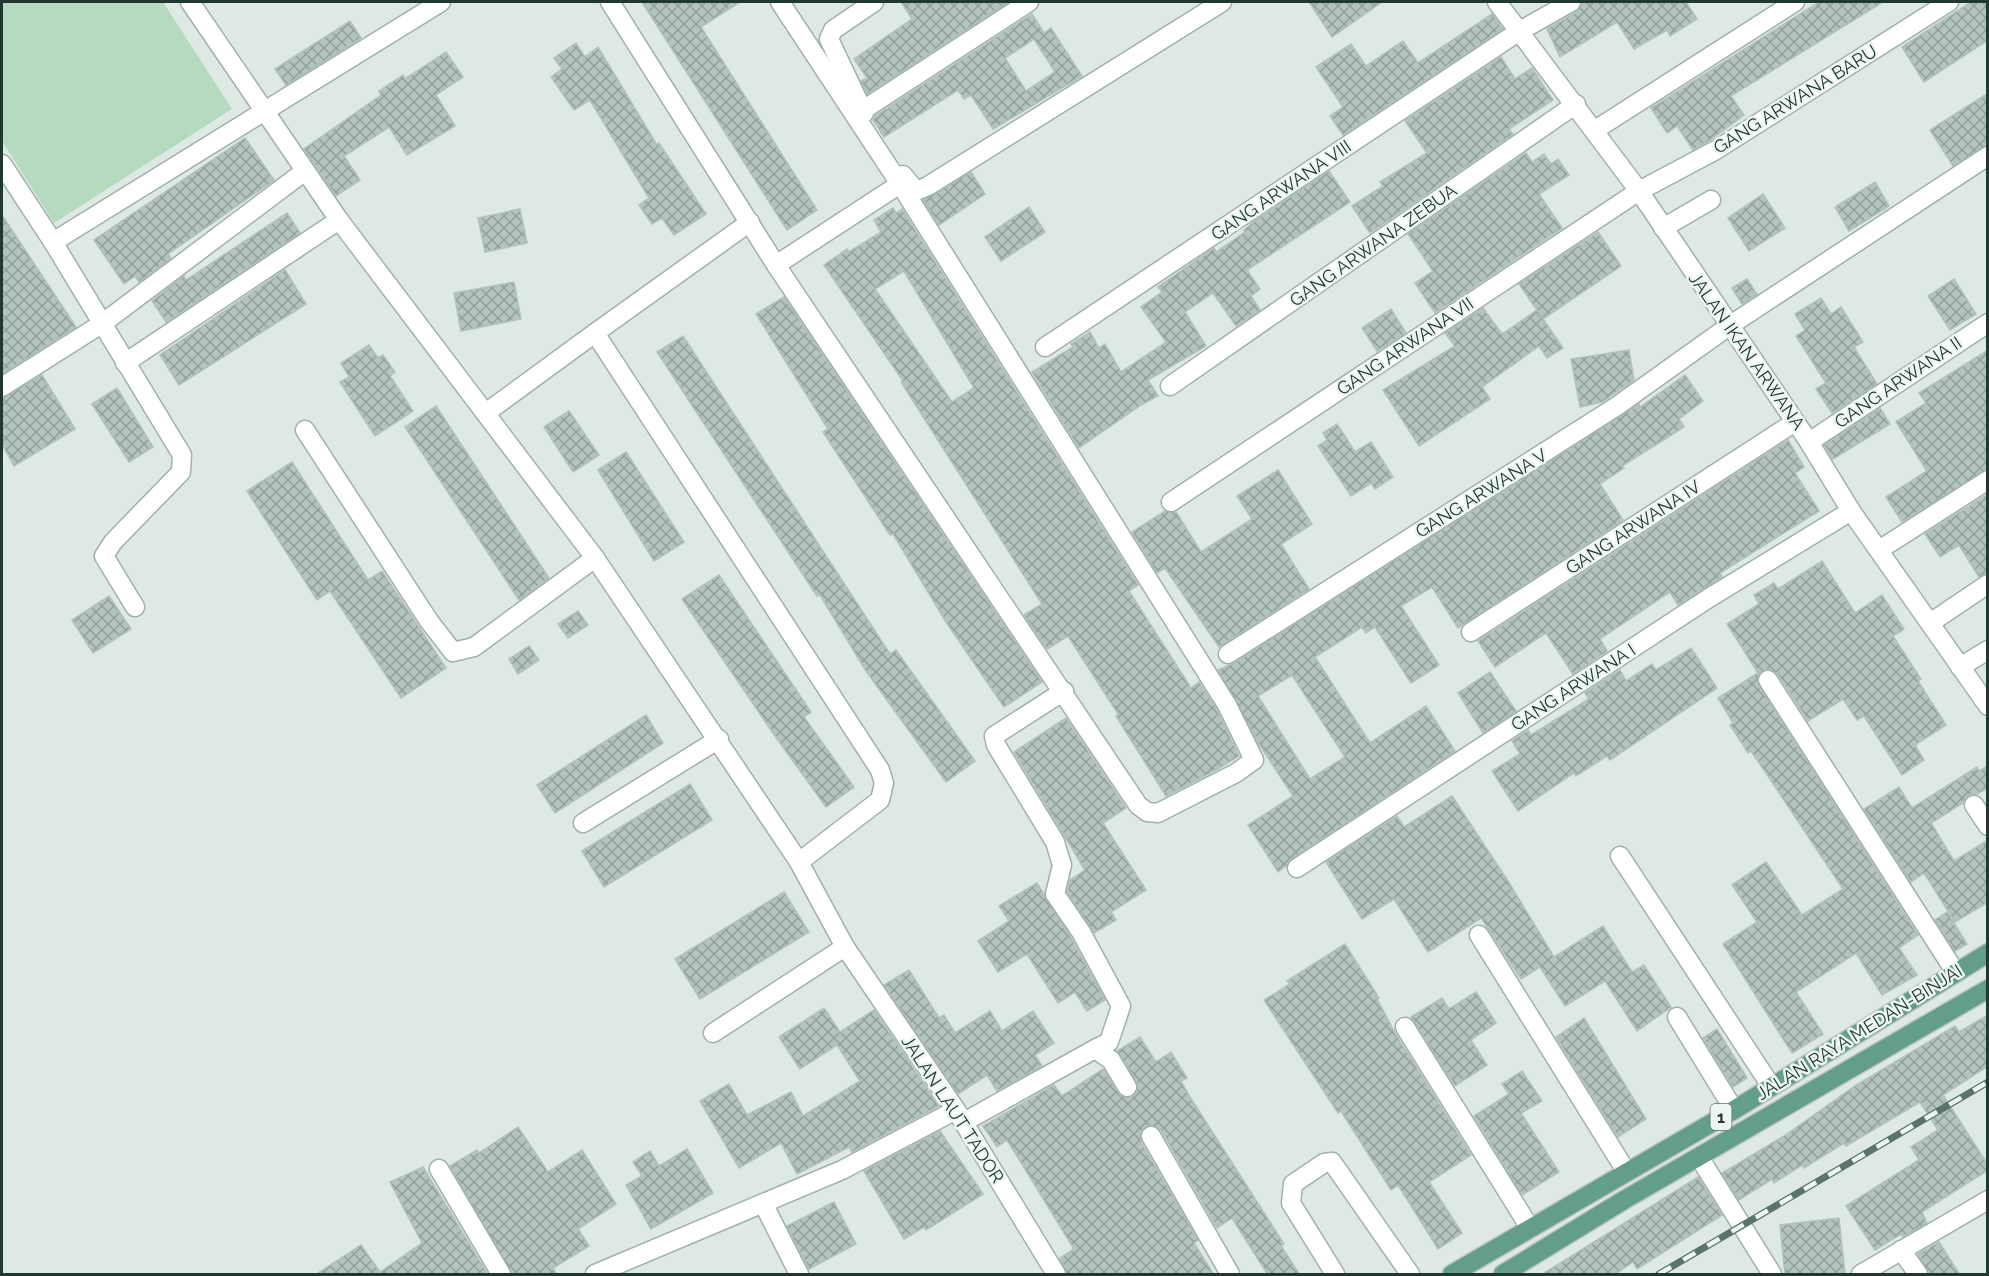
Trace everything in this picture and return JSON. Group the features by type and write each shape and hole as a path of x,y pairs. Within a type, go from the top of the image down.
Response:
{"main road":[{"name":"JALAN RAYA MEDAN-BINJAI","path":"1452,1275 1734,1110 1988,953"},
{"name":"JALAN RAYA MEDAN-BINJAI","path":"1503,1275 1624,1200 1988,989"},
{"path":"1618,1176 1624,1200"}],"street":[{"name":"JALAN LAUT TADOR","path":"190,2 339,220 487,412 595,558 799,862 845,947 960,1116 1056,1275"},
{"path":"53,242 441,2"},
{"path":"610,2 776,264 1064,691 1138,805 1147,812 1158,813 1236,773 1254,760 1227,705 900,184 780,2"},
{"path":"874,2 833,30 829,39 862,110 908,184 916,191 1222,2"},
{"path":"862,110 1029,2"},
{"name":"JALAN IKAN ARWANA","path":"1497,2 1518,33 1576,104 1639,191 1809,441 1851,511 1988,706"},
{"name":"GANG ARWANA VIII","path":"1045,347 1518,33 1571,2"},
{"path":"1595,130 1795,2"},
{"name":"GANG ARWANA BARU","path":"1639,191 1716,150 1949,2"},
{"name":"GANG ARWANA ZEBUA","path":"1170,386 1576,104"},
{"name":"GANG ARWANA V","path":"1228,654 1617,406 1729,326 1988,156"},
{"path":"2,164 53,242 182,455 181,471 113,542 104,556 135,607"},
{"path":"2,387 103,323 305,171"},
{"path":"776,264 900,184"},
{"name":"GANG ARWANA VII","path":"1171,502 1639,191"},
{"path":"1663,228 1711,200"},
{"path":"125,363 339,220"},
{"path":"487,412 750,222"},
{"name":"GANG ARWANA II","path":"1809,441 1988,323"},
{"path":"596,333 880,770 884,783 880,800 799,862"},
{"name":"GANG ARWANA IV","path":"1471,632 1795,422"},
{"path":"305,430 429,621 453,652 474,647 595,558"},
{"path":"1879,550 1988,480"},
{"name":"GANG ARWANA I","path":"1297,868 1709,598 1851,511"},
{"path":"1930,623 1988,584"},
{"path":"1960,667 1988,650"},
{"path":"1768,680 1956,973"},
{"path":"595,1275 842,1170 960,1116 1109,1042 1120,1006 1081,932 1055,894 1062,865 1055,842 996,745 994,736 1064,691"},
{"path":"584,823 718,739"},
{"path":"1974,805 1988,825"},
{"path":"1620,856 1771,1086"},
{"path":"1479,935 1618,1176"},
{"path":"713,1033 845,947"},
{"path":"1677,1017 1734,1110"},
{"path":"1405,1027 1530,1228"},
{"path":"1095,1049 1112,1060 1127,1087"},
{"path":"1151,1136 1230,1275"},
{"path":"1699,1157 1772,1275"},
{"path":"1335,1275 1291,1203 1290,1194 1293,1184 1324,1163 1332,1162 1410,1275"},
{"path":"439,1169 501,1275"},
{"path":"1861,1275 1988,1200"},
{"path":"764,1205 799,1275"},
{"path":"1901,1250 1918,1275"}],"green space":[{"path":"2,2 163,2 232,109 54,223 2,141"}],"building":[{"path":"642,2 740,2 701,27 817,210 787,230"},
{"path":"901,2 1009,2 867,94 861,81 867,78 854,59 912,19"},
{"path":"1309,2 1382,2 1332,37"},
{"path":"1582,2 1686,2 1697,19 1670,36 1667,30 1634,49 1617,22 1560,57 1547,29 1577,12"},
{"path":"1819,2 1883,2 1731,96 1744,115 1710,140 1693,150 1677,126 1667,133 1651,108"},
{"path":"1971,2 1988,2 1988,40 1924,82 1902,47"},
{"path":"1032,14 1044,33 1051,28 1082,76 993,129 971,95 964,99 958,90 884,137 873,120 875,116","holes":["1034,39 1055,72 1026,91 1005,58"]},
{"path":"1492,14 1503,29 1343,135 1330,116 1343,107 1316,67 1351,44 1366,66 1403,41 1418,63"},
{"path":"350,21 361,38 286,85 275,69"},
{"path":"576,43 585,57 598,47 657,145 659,143 706,214 674,235 662,218 652,224 639,205 649,198 590,100 574,110 551,77 562,69 554,58"},
{"path":"446,52 463,77 436,95 455,126 407,155 389,127 344,156 360,180 336,196 304,149 381,95 379,91 403,75 405,79"},
{"path":"1501,57 1515,79 1532,68 1553,100 1509,129 1513,134 1370,233 1352,206 1383,186 1380,182 1427,153 1405,121"},
{"path":"1988,93 1988,145 1953,166 1930,130"},
{"path":"245,138 274,180 168,254 171,258 139,282 135,276 124,284 94,240"},
{"path":"1526,153 1532,162 1544,154 1551,164 1558,159 1569,175 1539,194 1562,228 1435,313 1415,283 1433,271 1408,234"},
{"path":"1329,171 1350,202 1247,270 1260,289 1251,296 1260,310 1236,326 1213,293 1185,312 1206,346 1148,380 1158,396 1141,405 1079,448 1032,372 1073,347 1071,344 1090,332 1099,348 1105,344 1121,372 1166,342 1141,307 1162,292 1158,287 1214,248 1216,252 1245,232 1244,230 1256,220"},
{"path":"971,172 985,194 939,225 923,200"},
{"path":"1875,182 1889,206 1849,231 1835,207"},
{"path":"1763,194 1785,228 1749,251 1728,218"},
{"path":"1029,207 1045,232 1001,261 985,237"},
{"path":"893,208 896,213 902,209 1138,585 1129,591 1191,688 1199,682 1217,710 1239,756 1166,796 1116,716 1118,714 1068,636 1047,649 1024,615 1042,604 901,382 903,381 824,265 847,249 849,252 881,232 874,220","holes":["904,271 974,388 952,402 875,289"]},
{"path":"520,209 527,243 485,252 478,218"},
{"path":"287,213 300,233 166,322 152,301 184,276 186,280"},
{"path":"2,215 76,327 2,374"},
{"path":"1598,232 1621,266 1543,319 1519,284"},
{"path":"285,270 306,304 179,385 160,355"},
{"path":"1747,279 1757,294 1742,304 1732,288"},
{"path":"1954,279 1976,314 1950,330 1928,296"},
{"path":"514,282 521,319 461,331 454,293"},
{"path":"784,297 1042,682 1004,707 946,622 893,534 890,535 823,432 828,429 756,314"},
{"path":"1821,298 1831,314 1841,307 1863,342 1854,347 1877,384 1832,413 1816,389 1826,383 1796,336 1805,330 1795,314"},
{"path":"1483,308 1502,334 1537,310 1563,348 1547,358 1539,346 1482,387 1490,399 1419,446 1383,390 1455,346 1445,333"},
{"path":"1391,309 1406,333 1377,351 1362,328"},
{"path":"683,336 890,654 896,650 975,761 946,782 866,671 820,595 817,596 657,352"},
{"path":"369,345 378,358 383,355 395,372 390,376 413,411 375,436 340,382 349,377 341,363"},
{"path":"1629,350 1634,380 1602,402 1580,407 1571,359"},
{"path":"1988,350 1988,469 1902,522 1886,497 1927,471 1896,422 1926,403 1919,393"},
{"path":"42,375 75,429 14,466 2,444 2,398"},
{"path":"1685,375 1703,401 1679,419 1684,427 1622,466 1624,468 1600,484 1623,520 1458,628 1432,587 1401,606 1439,665 1411,683 1375,627 1366,633 1362,627 1315,657 1370,743 1426,706 1455,751 1291,859 1278,872 1248,825 1293,796 1259,744 1218,670 1234,663 1639,404 1640,407","holes":["1292,675 1345,757 1310,779 1258,696"]},
{"path":"117,388 153,447 129,462 92,404"},
{"path":"436,406 549,578 519,600 405,427"},
{"path":"1880,408 1890,424 1833,459 1824,445"},
{"path":"569,411 599,455 573,472 544,427"},
{"path":"1337,424 1355,452 1371,442 1393,477 1375,489 1371,483 1351,496 1318,446 1327,440 1323,433"},
{"path":"1788,440 1804,467 1795,473 1819,511 1720,573 1722,577 1678,605 1670,592 1600,639 1607,651 1573,674 1546,633 1495,667 1478,641"},
{"path":"626,452 684,542 654,561 598,470"},
{"path":"292,462 368,580 382,571 446,668 401,698 330,591 317,600 247,491"},
{"path":"1278,470 1312,524 1281,544 1309,589 1219,647 1165,568 1157,573 1132,532 1165,511 1176,512 1201,552 1252,519 1237,496"},
{"path":"1988,494 1988,573 1979,577 1959,545 1940,557 1925,534"},
{"path":"1822,561 1855,613 1882,595 1904,629 1893,636 1921,679 1918,681 1946,725 1915,745 1924,760 1902,775 1864,716 1857,720 1843,699 1808,721 1777,673 1767,669 1758,675 1759,686 1918,935 1899,948 1917,975 1882,995 1856,953 1796,992 1823,1034 1792,1053 1723,944 1757,922 1732,885 1766,862 1802,915 1843,889 1751,751 1748,753 1730,725 1733,723 1718,698 1758,673 1727,624 1759,604 1754,595 1774,583 1778,589"},
{"path":"719,575 811,712 804,717 854,787 826,807 682,599"},
{"path":"109,596 131,629 93,653 72,620"},
{"path":"578,611 588,625 568,638 558,624"},
{"path":"529,646 539,660 518,674 509,659"},
{"path":"1691,648 1717,688 1610,760 1607,756 1576,776 1574,773 1518,811 1492,771 1520,754 1512,741 1528,730 1531,735 1589,699 1585,693 1620,670 1626,681 1652,664 1656,670"},
{"path":"1490,672 1516,711 1483,733 1458,693"},
{"path":"646,715 663,743 555,813 537,785"},
{"path":"1066,718 1126,808 1103,823 1146,890 1111,912 1116,920 1094,933 1067,892 1070,880 1085,870 1014,752"},
{"path":"1988,766 1988,788 1977,794 1968,795 1963,803 1931,823 1954,861 1988,840 1988,902 1955,922 1924,873 1911,882 1864,809 1899,787 1912,808 1977,767 1979,771"},
{"path":"690,784 712,820 604,887 582,851"},
{"path":"1452,796 1508,881 1554,957 1603,926 1632,972 1644,965 1671,1007 1637,1031 1605,981 1565,1006 1540,967 1521,979 1481,918 1428,952 1394,899 1362,919 1326,862 1397,816 1404,827"},
{"path":"1037,883 1105,1000 1087,1011 1075,992 1058,1003 1027,954 998,972 978,941 1009,921 999,906"},
{"path":"784,892 809,932 700,999 675,959"},
{"path":"1947,912 1967,944 1955,951 1935,920"},
{"path":"1345,944 1379,998 1377,999 1395,1033 1471,1155 1429,1182 1462,1233 1438,1249 1398,1185 1391,1190 1341,1111 1338,1113 1264,1000 1290,984 1287,981"},
{"path":"909,970 939,1018 944,1015 955,1033 990,1011 1002,1031 1033,1011 1054,1043 1035,1055 1042,1066 997,1091 987,1075 958,1094 884,985"},
{"path":"1476,992 1496,1023 1471,1040 1487,1065 1455,1086 1411,1017 1442,998 1449,1009"},
{"path":"824,1008 840,1032 874,1010 939,1106 852,1152 849,1147 797,1174 781,1143 739,1168 700,1101 729,1084 747,1115 791,1092 803,1116 860,1081 837,1045 800,1069 779,1037"},
{"path":"1988,1015 1988,1066 1943,1095 1988,1165 1988,1170 1922,1212 1927,1223 1903,1237 1901,1234 1875,1250 1846,1206 1919,1160 1911,1147 1938,1130 1920,1102 1846,1146 1844,1143 1804,1168 1802,1165 1774,1183 1772,1179 1739,1200 1722,1173 1784,1136 1855,1086 1955,1026 1959,1032"},
{"path":"1584,1018 1646,1119 1618,1137 1556,1037"},
{"path":"1717,1029 1747,1078 1733,1087 1703,1038"},
{"path":"1140,1037 1156,1062 1171,1052 1187,1078 1181,1081 1190,1097 1284,1244 1281,1246 1300,1275 1268,1275 1232,1218 1217,1228 1161,1130 1150,1125 1141,1131 1141,1142 1198,1240 1194,1243 1214,1275 1067,1275 1060,1258 1074,1249 1007,1140 997,1147 983,1126 1054,1085 1062,1096 1103,1069 1121,1096 1132,1097 1137,1092 1137,1082 1117,1051"},
{"path":"1522,1071 1542,1101 1521,1113 1559,1172 1522,1195 1474,1116 1509,1094 1502,1084"},
{"path":"518,1127 548,1172 582,1150 616,1204 578,1229 589,1246 553,1268 557,1275 512,1275 450,1166 477,1150 479,1153"},
{"path":"940,1131 983,1194 926,1230 924,1227 904,1239 864,1171"},
{"path":"687,1149 713,1193 651,1229 626,1185 642,1176 633,1162 650,1151 659,1166"},
{"path":"423,1167 488,1275 315,1275 361,1245 380,1272 422,1243 390,1182"},
{"path":"1698,1177 1722,1215 1637,1269 1633,1262 1614,1275 1541,1275"},
{"path":"834,1202 856,1244 809,1269 787,1226"},
{"path":"1839,1218 1845,1275 1785,1275 1780,1225"},
{"path":"1939,1242 1960,1275 1929,1275 1918,1254"}],"railway":[{"path":"1659,1274 1988,1082"}]}
